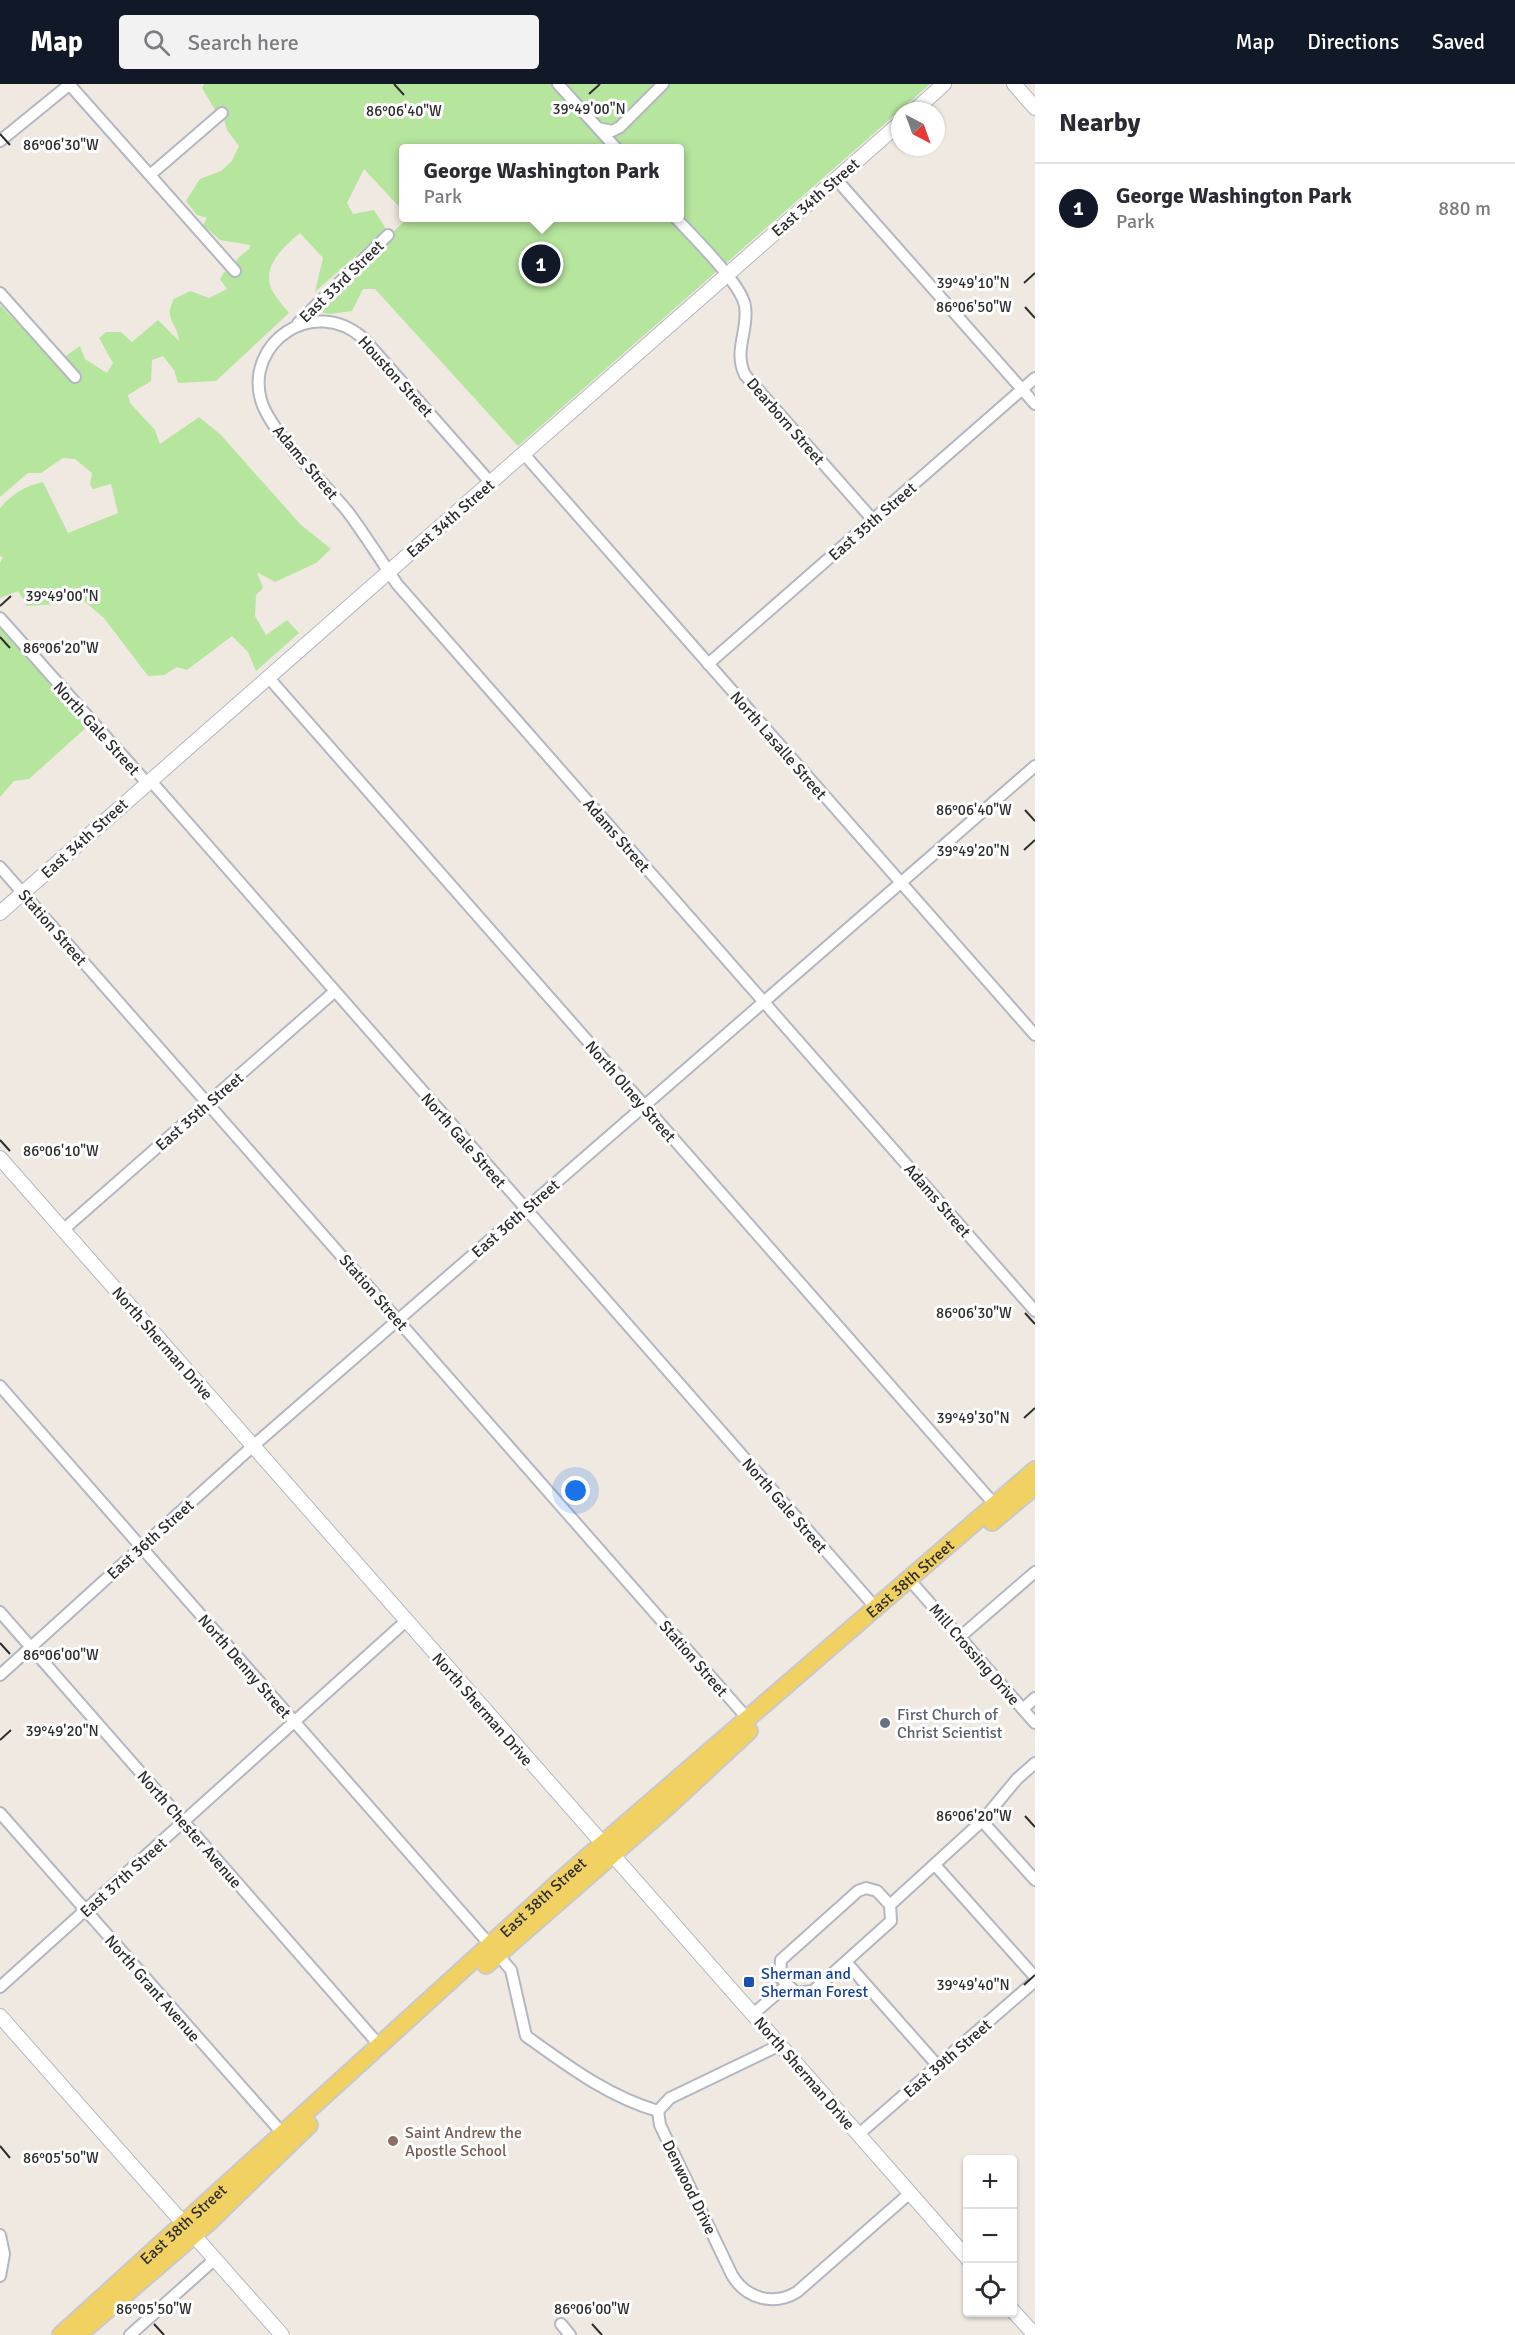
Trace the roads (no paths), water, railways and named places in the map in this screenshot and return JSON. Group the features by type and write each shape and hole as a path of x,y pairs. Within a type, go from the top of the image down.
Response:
{"main road":[{"path":"924,102 945,84"},
{"path":"1014,84 1035,108"},
{"name":"East 34th Street","path":"0,913 891,131"},
{"name":"North Sherman Drive","path":"0,1158 963,2253"},
{"name":"East 38th Street","path":"78,2335 190,2230 342,2094 494,1950 747,1718 1035,1470"},
{"name":"East 38th Street","path":"606,1849 1035,1486"},
{"name":"East 38th Street","path":"61,2335 190,2230 283,2134 380,2046 494,1950"},
{"path":"0,2016 282,2335"},
{"path":"1017,2315 1035,2335"}],"street":[{"path":"0,141 69,84 235,270"},
{"path":"558,84 612,144"},
{"path":"598,128 612,130 620,127 663,84"},
{"path":"150,175 222,113"},
{"path":"836,179 1035,404"},
{"name":"Dearborn Street","path":"680,222 739,290 745,306 746,319 739,353 745,375 873,520"},
{"name":"East 33rd Street","path":"294,327 388,235"},
{"path":"0,293 75,377"},
{"name":"Houston Street","path":"282,338 303,322 322,320 345,326 357,333 490,482"},
{"name":"Adams Street","path":"282,338 264,359 258,380 267,416 349,513 388,572 1035,1311"},
{"name":"East 35th Street","path":"708,664 1035,378"},
{"name":"North Lasalle Street","path":"523,453 1035,1035"},
{"name":"North Gale Street","path":"0,618 334,992 875,1607"},
{"name":"North Olney Street","path":"268,677 995,1505"},
{"name":"East 36th Street","path":"0,1675 253,1446 1035,766"},
{"name":"Station Street","path":"0,867 747,1718"},
{"name":"East 35th Street","path":"63,1230 334,992"},
{"name":"North Denny Street","path":"0,1386 494,1950"},
{"path":"960,1637 1035,1572"},
{"name":"Mill Crossing Drive","path":"915,1586 1035,1723"},
{"name":"North Chester Avenue","path":"0,1612 380,2046"},
{"name":"East 37th Street","path":"0,1987 406,1621"},
{"path":"1023,1709 1035,1698"},
{"path":"891,1905 872,1889 858,1891 781,1960 779,1973 787,1985 796,1993 807,1994 846,1962 891,1921 891,1905 982,1821 1017,1779 1035,1763"},
{"name":"North Grant Avenue","path":"0,1814 283,2134"},
{"path":"982,1821 1035,1880"},
{"path":"935,1865 1035,1979"},
{"path":"494,1950 511,1970 526,2036 596,2086 658,2111 670,2098 780,2045"},
{"path":"846,1962 938,2066"},
{"name":"East 39th Street","path":"859,2134 1035,1979"},
{"path":"753,2014 787,1985"},
{"name":"Denwood Drive","path":"658,2111 660,2125 732,2275 740,2286 754,2296 776,2299 797,2292 910,2193"},
{"path":"0,2235 4,2254 0,2276"},
{"path":"130,2335 215,2259"},
{"path":"561,2324 570,2335"}],"place":[{"name":"George Washington Park","path":"541,264"},
{"name":"First Church of Christ Scientist","path":"885,1723"},
{"name":"Sherman and Sherman Forest","path":"749,1982"},
{"name":"Saint Andrew the Apostle School","path":"393,2141"}]}
